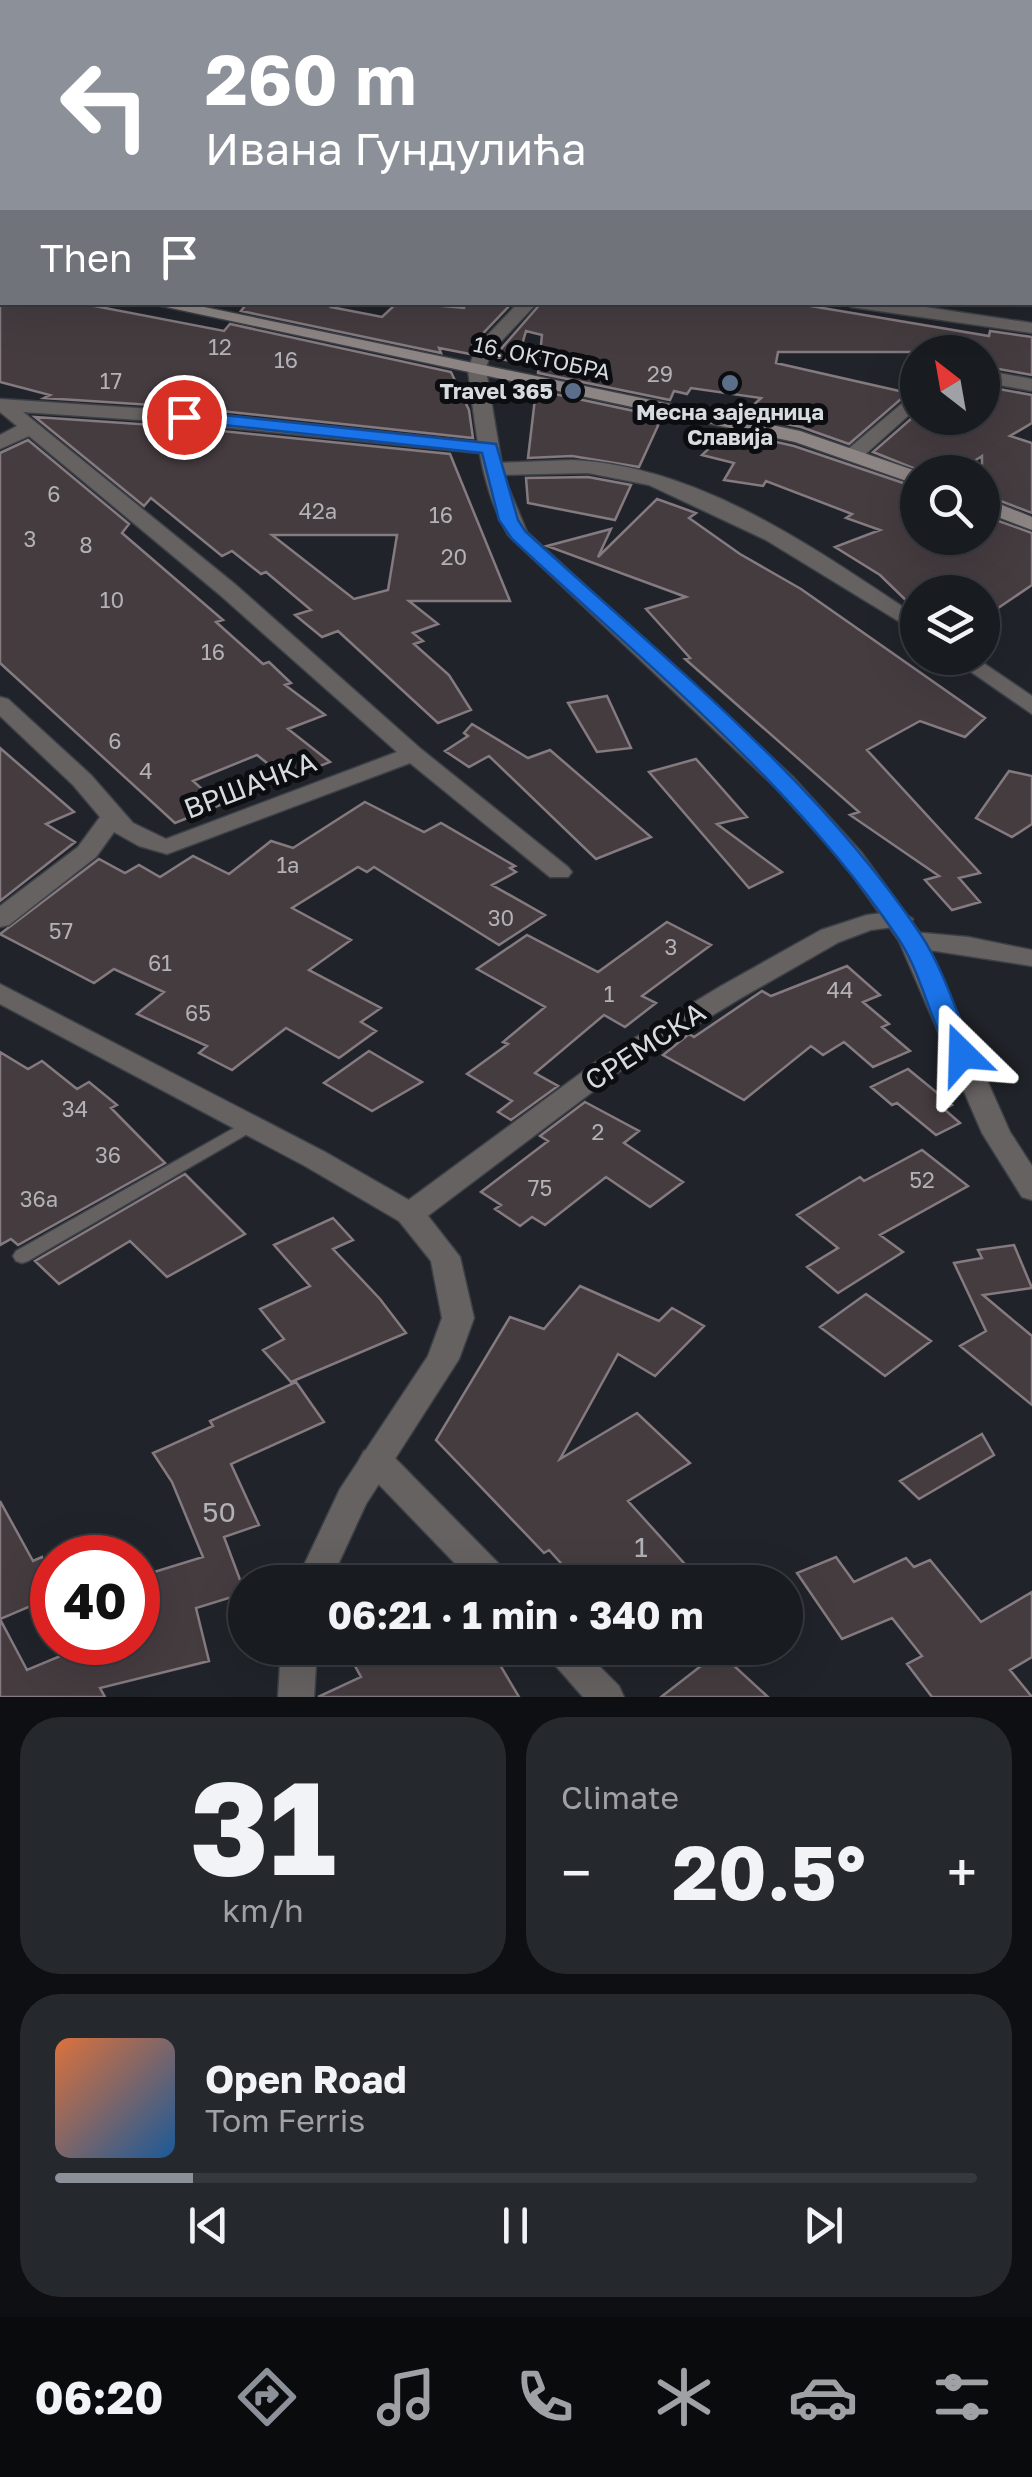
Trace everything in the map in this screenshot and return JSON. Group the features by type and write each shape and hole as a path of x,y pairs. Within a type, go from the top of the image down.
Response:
{"main road":[{"name":"16. ОКТОБРА","path":"166,305 800,437 900,471"},
{"path":"1000,511 1032,524"}],"street":[{"path":"526,305 482,351 478,370 492,459 508,520 518,535 784,782 852,857 906,929 996,1133 1032,1190"},
{"path":"873,305 1032,328"},
{"path":"1000,379 1032,385"},
{"path":"2,406 184,417 492,459 603,468 683,490 735,516 900,616"},
{"path":"2,406 228,590 413,754 558,872"},
{"path":"854,454 900,412"},
{"path":"0,443 29,428"},
{"path":"986,675 1032,707"},
{"name":"ВРШАЧКА","path":"0,704 87,786 111,818 133,835 175,846 413,754"},
{"path":"0,919 87,852 111,818"},
{"name":"СРЕМСКА","path":"410,1214 610,1064 830,936 867,923 1032,958"},
{"path":"0,993 410,1214 446,1257 454,1281 458,1318 443,1359 352,1498 321,1565"},
{"path":"376,1460 478,1565"},
{"path":"296,1697 299,1665"},
{"path":"575,1665 606,1697"}],"lane":[{"path":"22,1256 250,1125"}],"building":[{"path":"0,305 90,305 224,331 230,324 451,372 469,410 473,438 183,407 44,398 50,395 0,382"},
{"path":"246,305 332,305 382,317 395,305 510,305 473,344 470,354 439,348 441,353 241,311"},
{"path":"539,305 805,305 983,335 900,335 900,352 778,352 776,363 900,391 900,400 849,444 801,427 743,415 761,398 691,388 687,394 674,391 670,400 538,373 542,335 526,331 517,362 493,358"},
{"path":"990,331 1032,337 1032,375 1000,369 1000,335 989,335"},
{"path":"1000,389 1032,395 1032,423 1010,436 1032,443 1032,513 1000,501 1000,455 900,455 900,463 873,452 900,428 900,435 1000,435"},
{"path":"536,390 662,417 639,467 572,456 528,458"},
{"path":"35,417 183,427 450,454 510,601 409,601 438,624 413,633 423,641 414,644 449,675 471,710 438,723 338,631 322,637 295,615 311,610 266,572 261,574 232,551 222,556 151,498 144,506","holes":["272,535 397,535 388,590 354,599"]},
{"path":"727,431 794,446 900,482 900,555 1000,555 1000,521 1032,533 1032,585 1000,607 1000,575 900,575 900,594 880,575 835,547 880,530 846,518 852,514 766,481 763,486 724,480 734,463 702,455"},
{"path":"28,440 129,524 122,533 223,620 216,622 263,664 269,662 291,683 285,685 325,715 288,729 330,762 287,779 257,755 193,781 220,805 175,823 0,663 0,453"},
{"path":"588,477 631,485 615,520 528,503 526,478"},
{"path":"657,499 696,513 689,518 900,658 900,675 924,675 985,718 965,737 920,721 867,750 980,873 959,878 980,902 952,910 925,880 939,876 850,815 859,812 685,659 690,658 646,609 686,597 547,546 611,529 598,557"},
{"path":"607,696 631,748 597,752 568,703"},
{"path":"472,724 528,758 550,750 651,837 596,859 489,756 469,767 445,751 468,736 464,733"},
{"path":"0,748 74,812 46,824 75,842 0,901"},
{"path":"696,759 747,817 717,824 782,872 749,888 649,772"},
{"path":"1009,771 1032,776 1032,824 1012,837 976,818"},
{"path":"365,802 424,832 441,823 515,866 510,868 516,872 492,885 545,915 499,945 374,867 367,872 358,867 292,908 351,940 309,970 381,1008 361,1022 376,1031 339,1058 286,1028 232,1070 199,1053 207,1046 137,1014 164,992 114,969 94,983 0,934 99,859 125,873 139,865 160,877 193,856 229,874 271,841 293,848"},
{"path":"667,922 711,945 642,996 656,1003 625,1027 604,1015 535,1073 558,1086 511,1120 498,1112 512,1101 467,1074 508,1044 503,1042 545,1007 477,969 527,935 598,972"},
{"path":"847,966 880,995 863,1002 889,1024 882,1027 910,1051 873,1067 844,1042 823,1055 811,1046 744,1100 663,1055 689,1034 694,1037 762,991 771,996"},
{"path":"369,1051 422,1082 372,1111 324,1083"},
{"path":"0,1052 28,1069 42,1061 77,1089 89,1082 117,1105 111,1108 165,1163 18,1245 11,1239 0,1245"},
{"path":"908,1069 952,1105 944,1109 960,1123 936,1135 871,1087"},
{"path":"585,1102 639,1131 624,1143 683,1182 650,1207 606,1177 545,1225 532,1217 520,1226 495,1209 501,1205 481,1192 548,1141 540,1136"},
{"path":"922,1150 968,1186 880,1235 903,1252 838,1293 807,1267 838,1248 797,1215 860,1177 864,1181"},
{"path":"185,1174 245,1234 167,1277 130,1241 59,1284 35,1261"},
{"path":"333,1218 353,1240 333,1249 406,1333 291,1382 263,1350 284,1339 260,1309 310,1286 274,1245"},
{"path":"1014,1245 1032,1288 983,1295 1032,1336 1032,1405 960,1346 986,1331 954,1263 982,1258 978,1250"},
{"path":"580,1286 659,1321 672,1308 704,1326 655,1376 618,1354 560,1459 637,1413 690,1463 628,1501 686,1565 563,1565 549,1550 544,1553 436,1440 510,1317 544,1329"},
{"path":"866,1294 931,1341 885,1376 820,1327"},
{"path":"296,1382 324,1422 231,1464 259,1525 224,1537 234,1565 228,1565 228,1598 196,1608 209,1661 100,1688 105,1697 0,1697 0,1619 27,1670 39,1665 160,1665 160,1570 203,1557 172,1482 153,1453 213,1426 210,1421"},
{"path":"982,1434 994,1455 919,1499 900,1481"},
{"path":"0,1501 30,1556 30,1606 0,1619"},
{"path":"836,1557 854,1582 906,1558 914,1567 930,1560 981,1622 1032,1592 1032,1657 1010,1670 1032,1697 932,1697 907,1664 922,1656 892,1618 842,1639 803,1582 803,1571"},
{"path":"354,1665 500,1665 519,1697 318,1697 361,1677"},
{"path":"702,1665 733,1665 768,1697 661,1697"}],"place":[{"name":"Месна заједница Славија","path":"730,383"},
{"name":"Travel 365","path":"573,391"}],"route":[{"path":"184,417 490,448 508,520 518,535 784,782 852,857 912,940 962,1054"}]}
